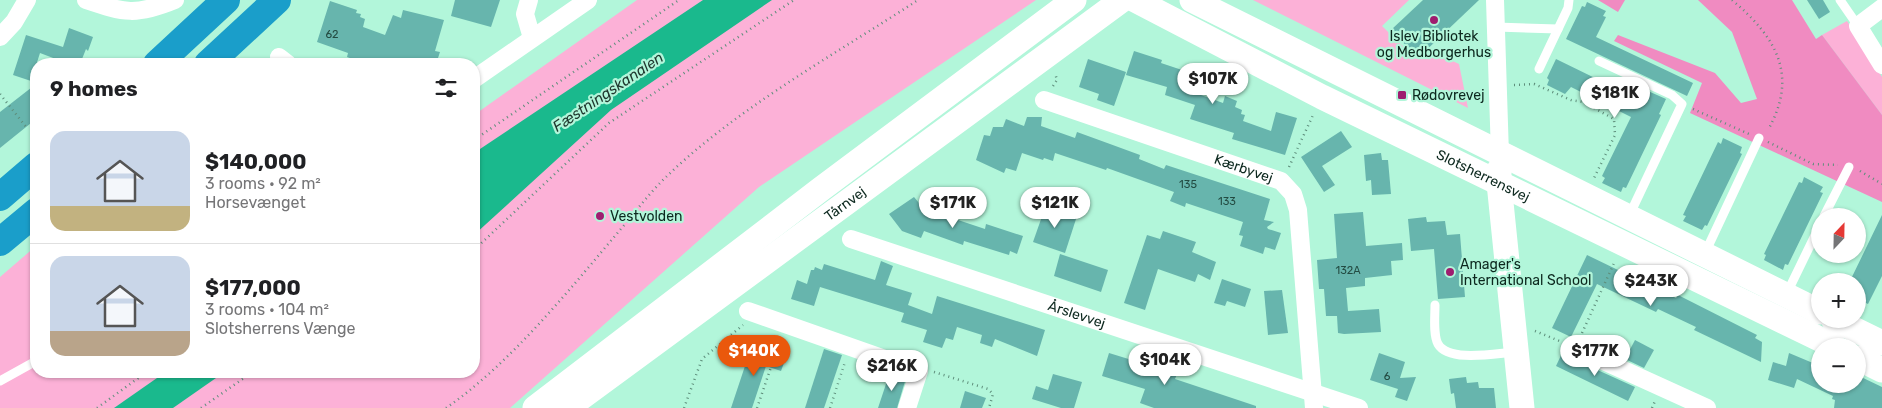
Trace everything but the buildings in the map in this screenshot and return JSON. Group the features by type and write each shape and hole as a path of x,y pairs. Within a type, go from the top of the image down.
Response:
{"highway":[{"path":"163,58 226,0"},
{"path":"214,58 277,0"},
{"path":"0,197 30,171"},
{"path":"0,242 30,217"}],"street":[{"path":"0,36 14,22 27,0"},
{"path":"86,0 122,12 150,10 175,0"},
{"path":"529,0 525,14 532,38"},
{"path":"480,75 588,0"},
{"name":"Tårnvej","path":"535,408 806,200 1074,0"},
{"name":"Tårnvej","path":"567,408 1122,0"},
{"name":"Slotsherrensvej","path":"1135,0 1322,97 1817,338"},
{"name":"Slotsherrensvej","path":"1192,0 1301,53 1500,155 1811,308"},
{"path":"1495,0 1499,87 1499,183 1522,408"},
{"path":"1882,8 1858,26 1882,65"},
{"name":"Kærbyvej","path":"1044,100 1282,182 1293,194 1298,210 1313,400"},
{"name":"Årslevvej","path":"851,239 1313,400 1360,408"},
{"path":"753,313 919,371 907,408"},
{"path":"1853,328 1881,341"},
{"path":"1575,348 1707,408"},
{"path":"1866,362 1882,370"}],"lane":[{"path":"1539,69 1568,8 1569,0"},
{"path":"1840,0 1858,26"},
{"path":"1496,27 1558,30"},
{"path":"1599,60 1672,95 1682,104 1628,218"},
{"path":"1704,256 1759,138"},
{"path":"1828,208 1849,167"},
{"path":"1785,296 1811,243"},
{"path":"1434,305 1437,343 1446,352 1460,356 1516,352"},
{"path":"0,381 30,364"}],"path":[{"path":"480,136 679,0"},
{"path":"480,244 609,123 794,0"},
{"path":"446,408 462,397 512,349 560,300 662,182 710,139 764,100 918,0"},
{"path":"1732,0 1755,22 1773,44 1779,57 1782,82 1780,103 1764,136 1759,138"},
{"path":"1499,87 1534,84 1571,100 1583,102 1614,119 1615,135 1585,197"},
{"path":"0,94 27,128"},
{"path":"1282,182 1322,97"},
{"path":"1682,104 1814,164 1830,163 1849,167 1868,174 1882,184"},
{"path":"1513,321 1575,348 1623,244"},
{"path":"684,408 702,359 753,313"},
{"path":"757,408 786,324"},
{"path":"830,408 850,347"},
{"path":"919,371 922,368 988,390 993,394 988,408"},
{"path":"97,408 138,378"},
{"path":"201,408 244,378"}],"shaded area":[{"name":"Vestvolden","path":"637,0 1036,0 759,187 510,408 0,408 0,277 30,251 30,378 480,378 480,111"},
{"path":"1253,0 1409,0 1382,26 1416,59 1431,51 1459,64 1468,108"},
{"path":"1598,0 1625,0 1618,12"},
{"path":"1698,0 1792,0 1816,39 1822,35 1882,115 1882,202 1690,113 1702,83 1614,41 1618,35 1715,73 1741,103 1757,99 1732,32"},
{"path":"1847,21 1882,77 1882,115 1822,35"}],"water":[{"name":"Fæstningskanalen","path":"703,0 772,0 611,110 480,230 480,149"},
{"path":"157,378 216,378 173,408 114,408"}],"place":[{"name":"Islev Bibliotek og Medborgerhus","path":"1434,20"},
{"name":"Rødovrevej","path":"1402,95"},
{"name":"Vestvolden","path":"600,216"},
{"name":"Amager's International School","path":"1450,272"}]}
